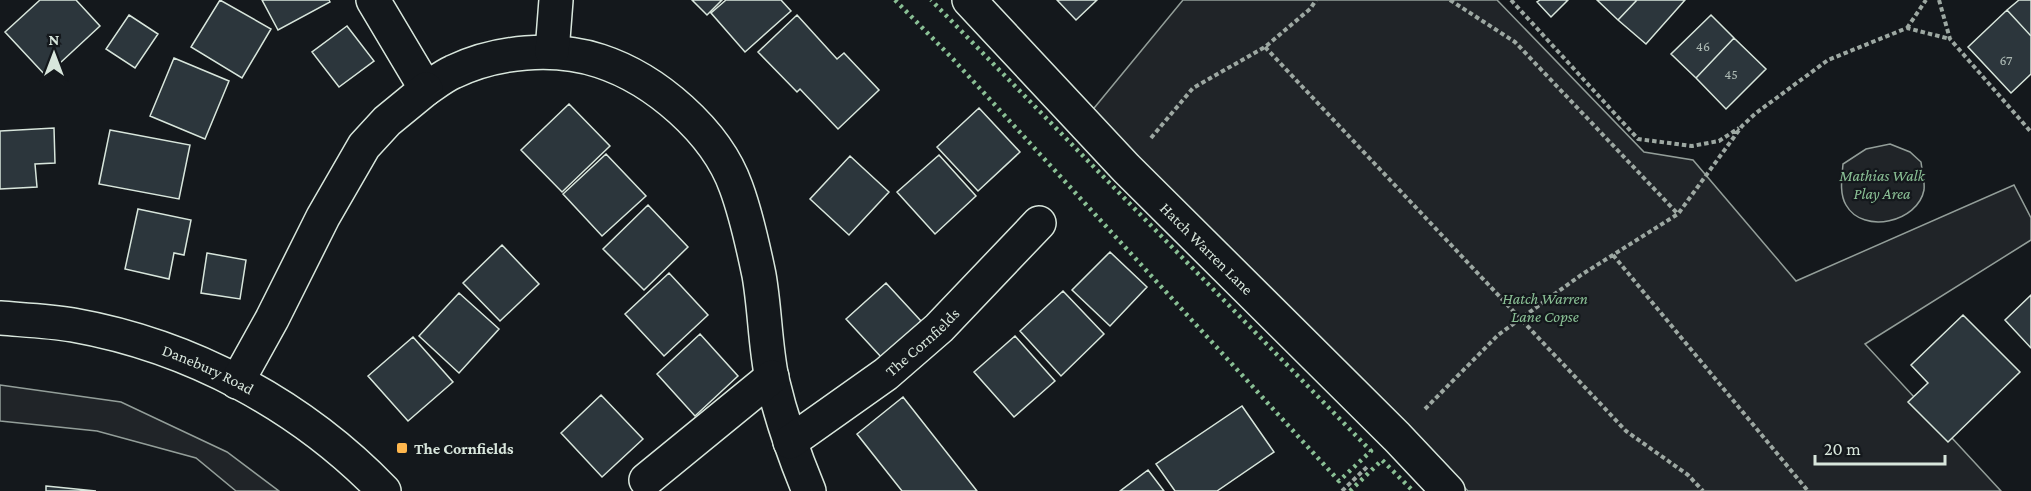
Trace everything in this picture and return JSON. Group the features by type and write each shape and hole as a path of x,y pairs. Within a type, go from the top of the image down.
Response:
{"street":[{"path":"374,0 426,89"},
{"path":"552,52 556,0"},
{"name":"Hatch Warren Lane","path":"969,0 1126,168 1397,437 1448,491"},
{"path":"237,382 272,319 323,217 364,146 387,121 426,89 453,72 477,63 504,56 552,52 582,55 632,74 675,104 712,144 736,186 759,275 772,377 790,442 809,491"},
{"name":"The Cornfields","path":"790,442 886,374 939,328 1039,223"},
{"name":"Danebury Road","path":"0,318 71,325 145,342 189,358 276,403 312,427 361,467 384,491"},
{"path":"646,480 772,377"}],"path":[{"path":"1126,168 1193,88 1265,46 1310,9 1316,0"},
{"path":"1450,0 1515,42 1678,214"},
{"path":"1511,0 1638,139 1692,146 1719,141 1828,60 1907,28 1926,0"},
{"path":"1939,0 1950,39 2031,132"},
{"path":"1907,28 1950,39"},
{"path":"1265,46 1626,431 1688,475 1703,491"},
{"path":"1397,437 1498,335 1581,275 1678,214 1742,126"},
{"path":"1613,255 1808,491"}],"green space":[{"name":"Hatch Warren Lane Copse","path":"1183,0 1497,0 1644,152 1693,160 1796,281 2014,185 2031,218 2031,240 1865,344 2001,491 1468,491 1090,113"},
{"name":"Mathias Walk Play Area","path":"1890,144 1910,152 1921,162 1924,190 1920,201 1901,217 1877,222 1865,220 1854,214 1846,205 1842,195 1843,164 1866,149"},
{"path":"0,385 121,402 227,452 279,491 236,491 196,458 97,431 0,421"}],"building":[{"path":"40,0 76,0 100,26 46,76 5,32"},
{"path":"220,0 271,29 242,78 191,47"},
{"path":"262,0 329,0 330,2 278,30"},
{"path":"692,0 722,0 707,15"},
{"path":"726,0 781,0 791,11 745,52 711,13"},
{"path":"1057,0 1097,0 1076,20"},
{"path":"1540,0 1568,0 1551,17 1537,2"},
{"path":"1597,0 1637,0 1618,20"},
{"path":"1637,0 1685,0 1646,44 1618,20"},
{"path":"2019,0 2031,0 2031,36 2007,10"},
{"path":"2007,10 2031,36 2031,74 2011,93 1968,47"},
{"path":"129,15 158,34 135,68 106,49"},
{"path":"797,15 837,59 844,53 879,90 838,129 800,89 797,92 758,52"},
{"path":"1711,15 1734,38 1696,78 1671,54"},
{"path":"347,26 374,61 339,87 312,52"},
{"path":"1734,38 1766,69 1726,109 1696,78"},
{"path":"174,58 229,81 205,139 150,116"},
{"path":"569,104 610,146 562,192 521,150"},
{"path":"979,108 1020,152 978,191 937,147"},
{"path":"54,128 55,163 35,164 37,187 0,189 0,131"},
{"path":"110,130 190,145 179,199 99,184"},
{"path":"606,154 646,196 602,236 563,194"},
{"path":"939,155 976,196 935,234 897,192"},
{"path":"850,156 889,192 849,235 810,199"},
{"path":"648,205 688,247 644,290 603,249"},
{"path":"138,209 191,220 184,255 174,253 169,279 125,269"},
{"path":"502,245 539,284 500,321 463,283"},
{"path":"1110,252 1147,287 1110,326 1072,290"},
{"path":"207,253 246,260 240,299 201,293"},
{"path":"669,273 708,315 664,356 625,314"},
{"path":"886,283 921,321 882,358 846,319"},
{"path":"1063,291 1104,334 1061,376 1020,331"},
{"path":"459,293 499,329 459,373 419,336"},
{"path":"2031,295 2031,348 2005,320"},
{"path":"1963,315 2020,372 1948,442 1908,402 1928,383 1911,365"},
{"path":"700,334 738,376 695,416 657,374"},
{"path":"1015,336 1055,381 1014,417 974,372"},
{"path":"413,337 453,382 408,421 368,376"},
{"path":"601,395 643,439 602,477 561,433"},
{"path":"903,397 977,491 902,491 857,434"},
{"path":"1242,406 1274,452 1217,491 1175,491 1156,464"},
{"path":"1148,470 1164,491 1120,491"},
{"path":"46,486 96,491 46,491"}],"hedge":[{"path":"895,0 952,58 1339,481 1371,451 931,0"},
{"path":"1350,491 1382,460 1413,491"}],"place":[{"name":"The Cornfields","path":"402,448"}]}
